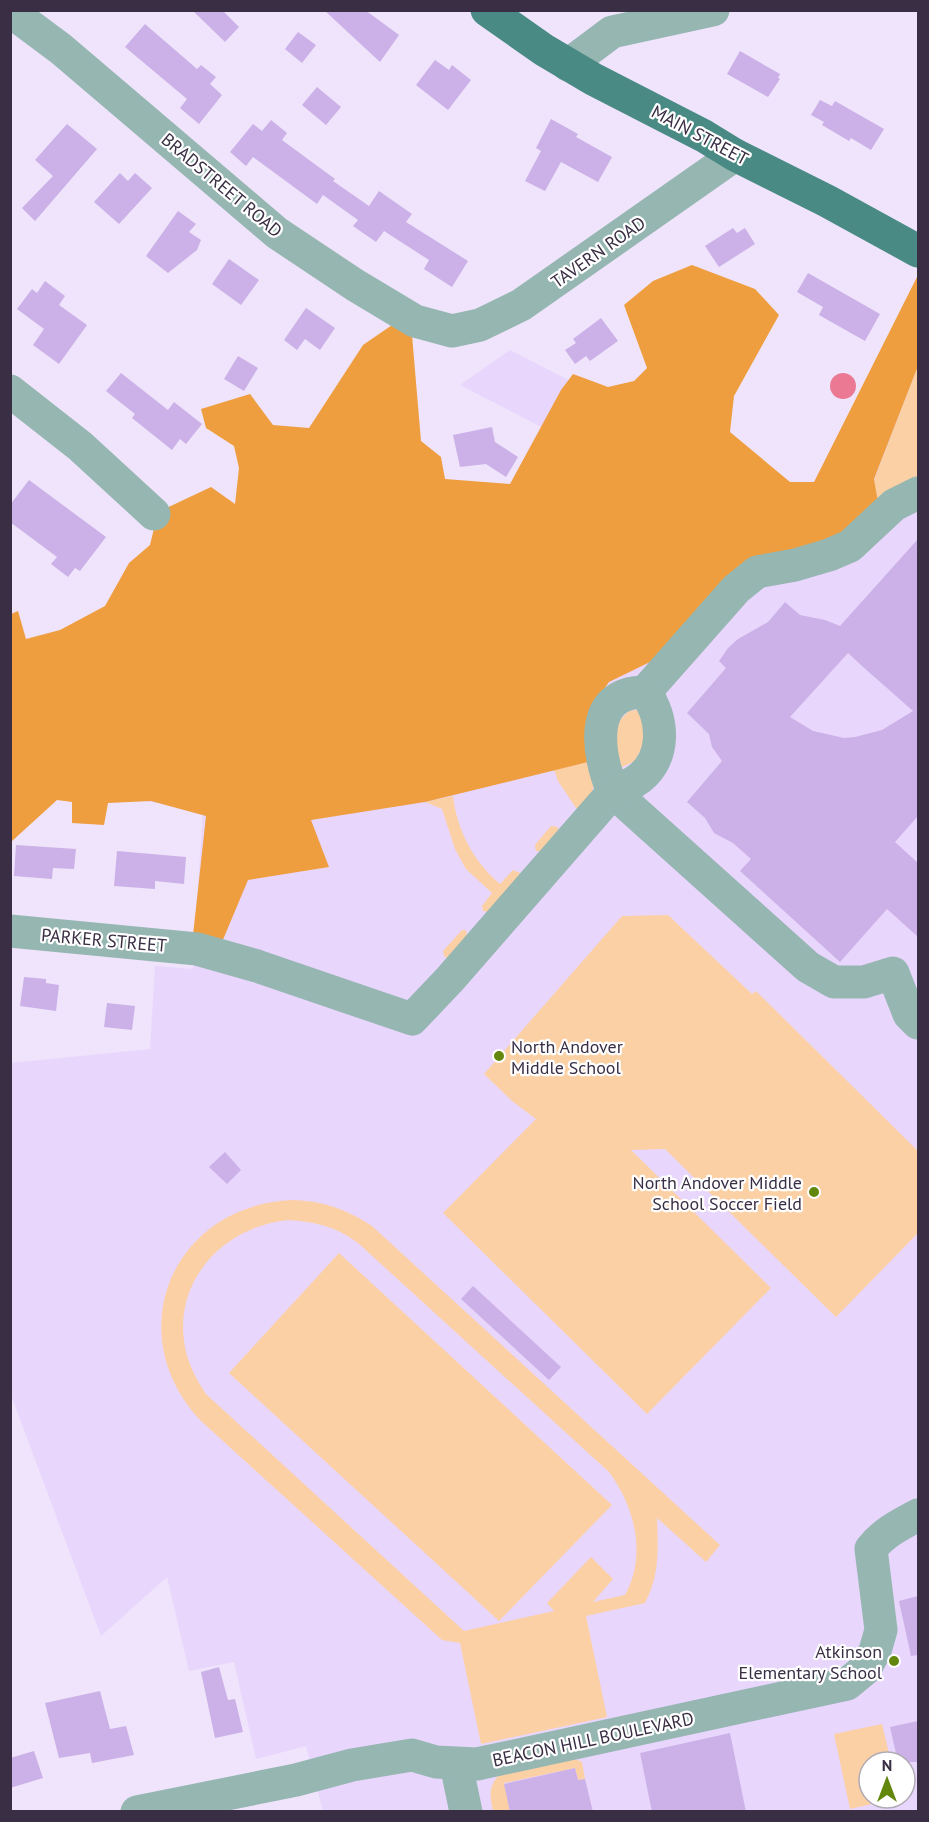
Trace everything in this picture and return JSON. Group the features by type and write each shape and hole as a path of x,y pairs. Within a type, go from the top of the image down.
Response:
{"main road":[{"name":"MAIN STREET","path":"487,10 568,65 918,251"}],"street":[{"name":"BRADSTREET ROAD","path":"10,11 61,49 277,233 355,285 415,321 452,331"},
{"path":"568,65 612,32 704,11"},
{"name":"TAVERN ROAD","path":"452,331 480,325 521,305 735,154"},
{"path":"10,391 80,446 154,514"},
{"path":"918,493 894,505 850,546 795,565 757,572 736,590 645,692 632,692 618,696 608,709 600,739 604,770 614,792 808,967 834,982 864,982 893,973 909,1014 918,1023"},
{"path":"614,792 643,775 660,748 657,714 652,701 645,692"},
{"name":"PARKER STREET","path":"10,932 197,949 257,966 412,1019 614,792"},
{"name":"BEACON HILL BOULEVARD","path":"137,1812 285,1782 352,1765 412,1755 436,1762 477,1764 848,1684 864,1670 875,1652 881,1630 871,1549 878,1539 918,1515"},
{"path":"456,1764 466,1812"}],"shaded area":[{"path":"692,265 755,289 779,315 734,396 730,432 790,482 814,482 918,275 918,366 874,479 878,502 848,532 650,662 609,682 600,695 588,762 425,802 311,820 329,867 248,880 222,942 193,935 206,816 151,801 108,803 104,825 72,823 72,802 57,800 11,842 11,614 18,611 26,639 60,630 105,606 129,563 150,545 158,512 211,487 235,504 239,468 234,446 206,428 201,409 250,394 273,425 309,428 363,345 395,323 412,335 421,441 441,457 445,479 510,484 561,390 573,374 608,387 634,381 647,368 624,305 653,281"},
{"name":"North Andover Middle School","path":"918,331 918,1811 323,1811 306,1746 256,1759 234,1662 189,1671 167,1577 101,1636 11,1395 11,1063 150,1049 155,966 193,969 203,808 107,797 534,553 586,450 460,385 510,350 825,512"},
{"path":"918,366 918,479 878,502 874,480"},
{"path":"843,373 852,377 856,386 852,395 843,399 834,395 830,386 834,377"},
{"path":"629,711 641,712 646,739 635,761 622,767 618,765 613,752 619,721"},
{"path":"588,762 593,787 592,792 579,809 576,808 558,781 554,770"},
{"path":"453,796 458,821 468,844 490,875 500,884 513,870 521,875 488,912 483,911 482,906 492,893 466,869 455,849 442,809 425,802"},
{"path":"551,826 558,827 558,830 541,851 536,851 535,845"},
{"path":"668,915 752,994 756,991 918,1151 918,1233 836,1317 665,1149 631,1150 771,1288 647,1414 443,1213 536,1119 512,1101 484,1074 622,916"},
{"path":"462,930 466,930 467,937 447,958 443,951"},
{"path":"292,1200 314,1202 353,1215 372,1226 720,1545 706,1562 657,1518 656,1572 645,1603 586,1616 607,1717 481,1744 460,1643 442,1640 201,1421 176,1386 163,1350 162,1314 171,1279 189,1249 216,1224 251,1207","holes":["288,1220 333,1229 358,1243 609,1472 626,1500 635,1532 635,1564 632,1580 625,1595 593,1602 613,1579 591,1557 547,1603 554,1611 464,1631 206,1394 188,1358 183,1327 186,1303 194,1282 206,1263 242,1234 264,1225"]},
{"path":"339,1253 612,1505 499,1621 229,1373"},
{"path":"882,1724 888,1750 857,1750 857,1807 850,1809 834,1734"},
{"path":"575,1759 582,1762 585,1779 578,1780 575,1768 504,1783 510,1811 493,1811 491,1793 498,1776"}],"building":[{"path":"192,10 222,10 239,27 225,42"},
{"path":"324,10 365,10 399,35 380,62"},
{"path":"145,24 197,69 201,65 216,77 210,84 222,95 199,124 180,108 187,99 125,47"},
{"path":"298,32 316,45 302,63 285,49"},
{"path":"740,51 780,74 778,78 780,79 768,97 727,74"},
{"path":"435,60 449,70 452,65 471,80 448,110 416,85"},
{"path":"317,87 341,107 326,125 302,105"},
{"path":"820,100 832,106 835,101 884,129 871,150 851,138 849,141 822,125 824,122 811,115"},
{"path":"551,119 578,134 576,137 612,157 598,182 561,162 545,191 525,181 541,151 536,148"},
{"path":"271,120 287,133 282,140 335,179 333,181 369,206 379,191 412,214 406,222 468,261 452,287 424,269 429,260 384,231 376,242 353,226 358,220 323,195 317,204 253,157 246,166 230,152 253,124 262,131"},
{"path":"67,124 97,149 35,221 22,208 53,176 35,160"},
{"path":"120,173 128,181 135,173 152,188 119,224 94,202"},
{"path":"178,211 196,224 189,232 201,240 197,250 168,273 146,256"},
{"path":"733,228 737,233 745,228 755,244 719,267 705,246"},
{"path":"229,259 259,280 241,305 212,284"},
{"path":"808,273 880,314 865,341 819,315 823,307 797,292"},
{"path":"45,281 65,296 59,305 87,325 59,364 33,345 44,329 17,309 32,289 37,293"},
{"path":"306,308 335,328 320,350 305,339 297,350 284,340"},
{"path":"601,318 618,341 590,361 586,356 575,364 565,350 576,343 573,339"},
{"path":"238,356 258,368 244,391 224,379"},
{"path":"121,373 168,410 174,402 202,424 186,444 180,439 172,450 132,418 135,414 106,391"},
{"path":"492,427 495,442 518,457 506,477 486,464 460,467 453,435"},
{"path":"29,480 106,537 80,571 75,568 68,577 51,564 57,557 10,522 10,505"},
{"path":"918,539 918,816 895,842 918,863 918,937 887,909 840,962 740,871 751,859 733,843 714,833 705,818 687,802 722,761 712,747 709,734 687,713 726,668 719,661 728,648 738,639 768,622 785,602 800,615 825,620 840,626","holes":["848,653 913,711 882,730 844,738 813,731 790,717"]},
{"path":"16,845 76,849 74,869 53,868 52,879 14,876"},
{"path":"117,851 186,857 184,884 155,881 155,889 114,886"},
{"path":"24,977 46,979 46,983 59,985 56,1011 20,1006"},
{"path":"107,1003 135,1006 132,1030 104,1027"},
{"path":"225,1152 241,1170 227,1184 209,1167"},
{"path":"473,1286 561,1367 549,1380 461,1299"},
{"path":"918,1596 918,1655 911,1656 899,1601"},
{"path":"219,1667 228,1700 235,1699 243,1732 215,1738 201,1672"},
{"path":"100,1691 110,1729 126,1726 134,1755 92,1763 90,1753 59,1758 45,1703"},
{"path":"918,1721 918,1762 917,1750 895,1750 890,1727"},
{"name":"Atkinson Elementary School","path":"730,1733 746,1812 652,1812 640,1753"},
{"path":"34,1751 43,1778 10,1788 10,1758"},
{"path":"575,1768 578,1780 585,1779 593,1812 510,1812 504,1784"}],"place":[{"name":"North Andover Middle School","path":"499,1056"},
{"name":"North Andover Middle School Soccer Field","path":"814,1192"},
{"name":"Atkinson Elementary School","path":"894,1661"}]}
